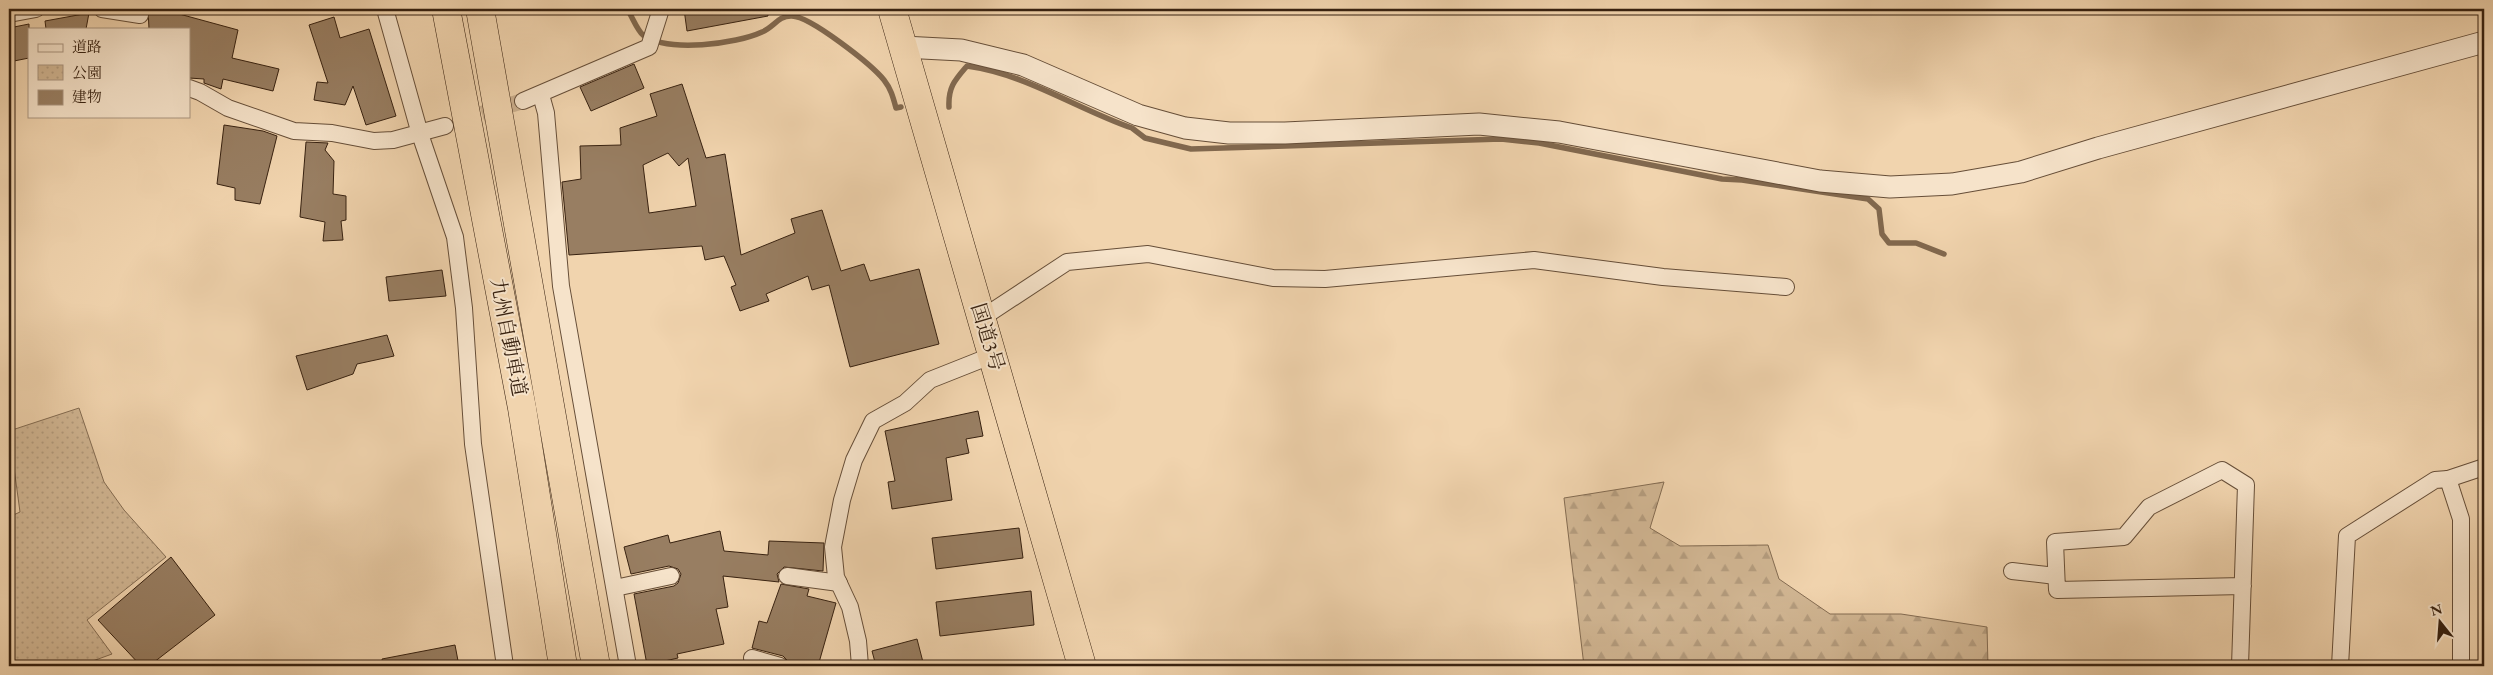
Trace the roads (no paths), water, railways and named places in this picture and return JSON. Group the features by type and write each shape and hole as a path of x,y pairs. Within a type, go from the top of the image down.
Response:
{"highway":[{"name":"九州自動車道","path":"446,9 522,408 563,666"},
{"name":"九州自動車道","path":"480,9 596,666"},
{"name":"国道3号","path":"892,9 1082,666"}],"street":[{"path":"9,14 36,9"},
{"path":"102,9 142,17"},
{"path":"385,9 420,134 456,237 464,308 474,444 505,666"},
{"path":"523,101 541,95 651,39 661,9"},
{"path":"903,47 961,50 1023,65 1138,115 1185,128 1229,133 1286,133 1479,124 1559,132 1820,181 1890,187 1952,184 2020,172 2098,148 2484,42"},
{"path":"190,88 228,108 294,131 332,133 374,141 393,140 445,126"},
{"path":"541,95 546,113 561,286 628,666"},
{"path":"982,318 1067,262 1148,254 1274,278 1325,279 1534,260 1662,277 1786,287"},
{"path":"860,666 858,641 850,607 839,583 833,547 842,500 854,460 873,421 905,403 930,380 993,355"},
{"path":"2340,666 2347,536 2435,480 2448,479 2484,466"},
{"path":"2240,666 2243,586 2246,485 2222,470 2149,507 2124,537 2055,542 2057,590 2243,586"},
{"path":"2448,479 2462,519 2461,666"},
{"path":"2012,571 2056,576"},
{"path":"615,588 671,576"},
{"path":"787,576 839,583"},
{"path":"752,658 780,666"}],"waterway":[{"path":"627,9 643,35 654,41 685,45 702,45 736,40 762,32 787,16 800,18 840,42 867,64 886,83 896,108 901,107"},
{"path":"949,107 953,84 967,66 989,70 1031,84 1132,128 1145,138 1191,149 1501,139 1539,143 1722,179 1742,180 1868,199 1879,209 1882,234 1889,243 1916,243 1944,254"}],"tunnel":[{"path":"459,121 523,101"}]}
